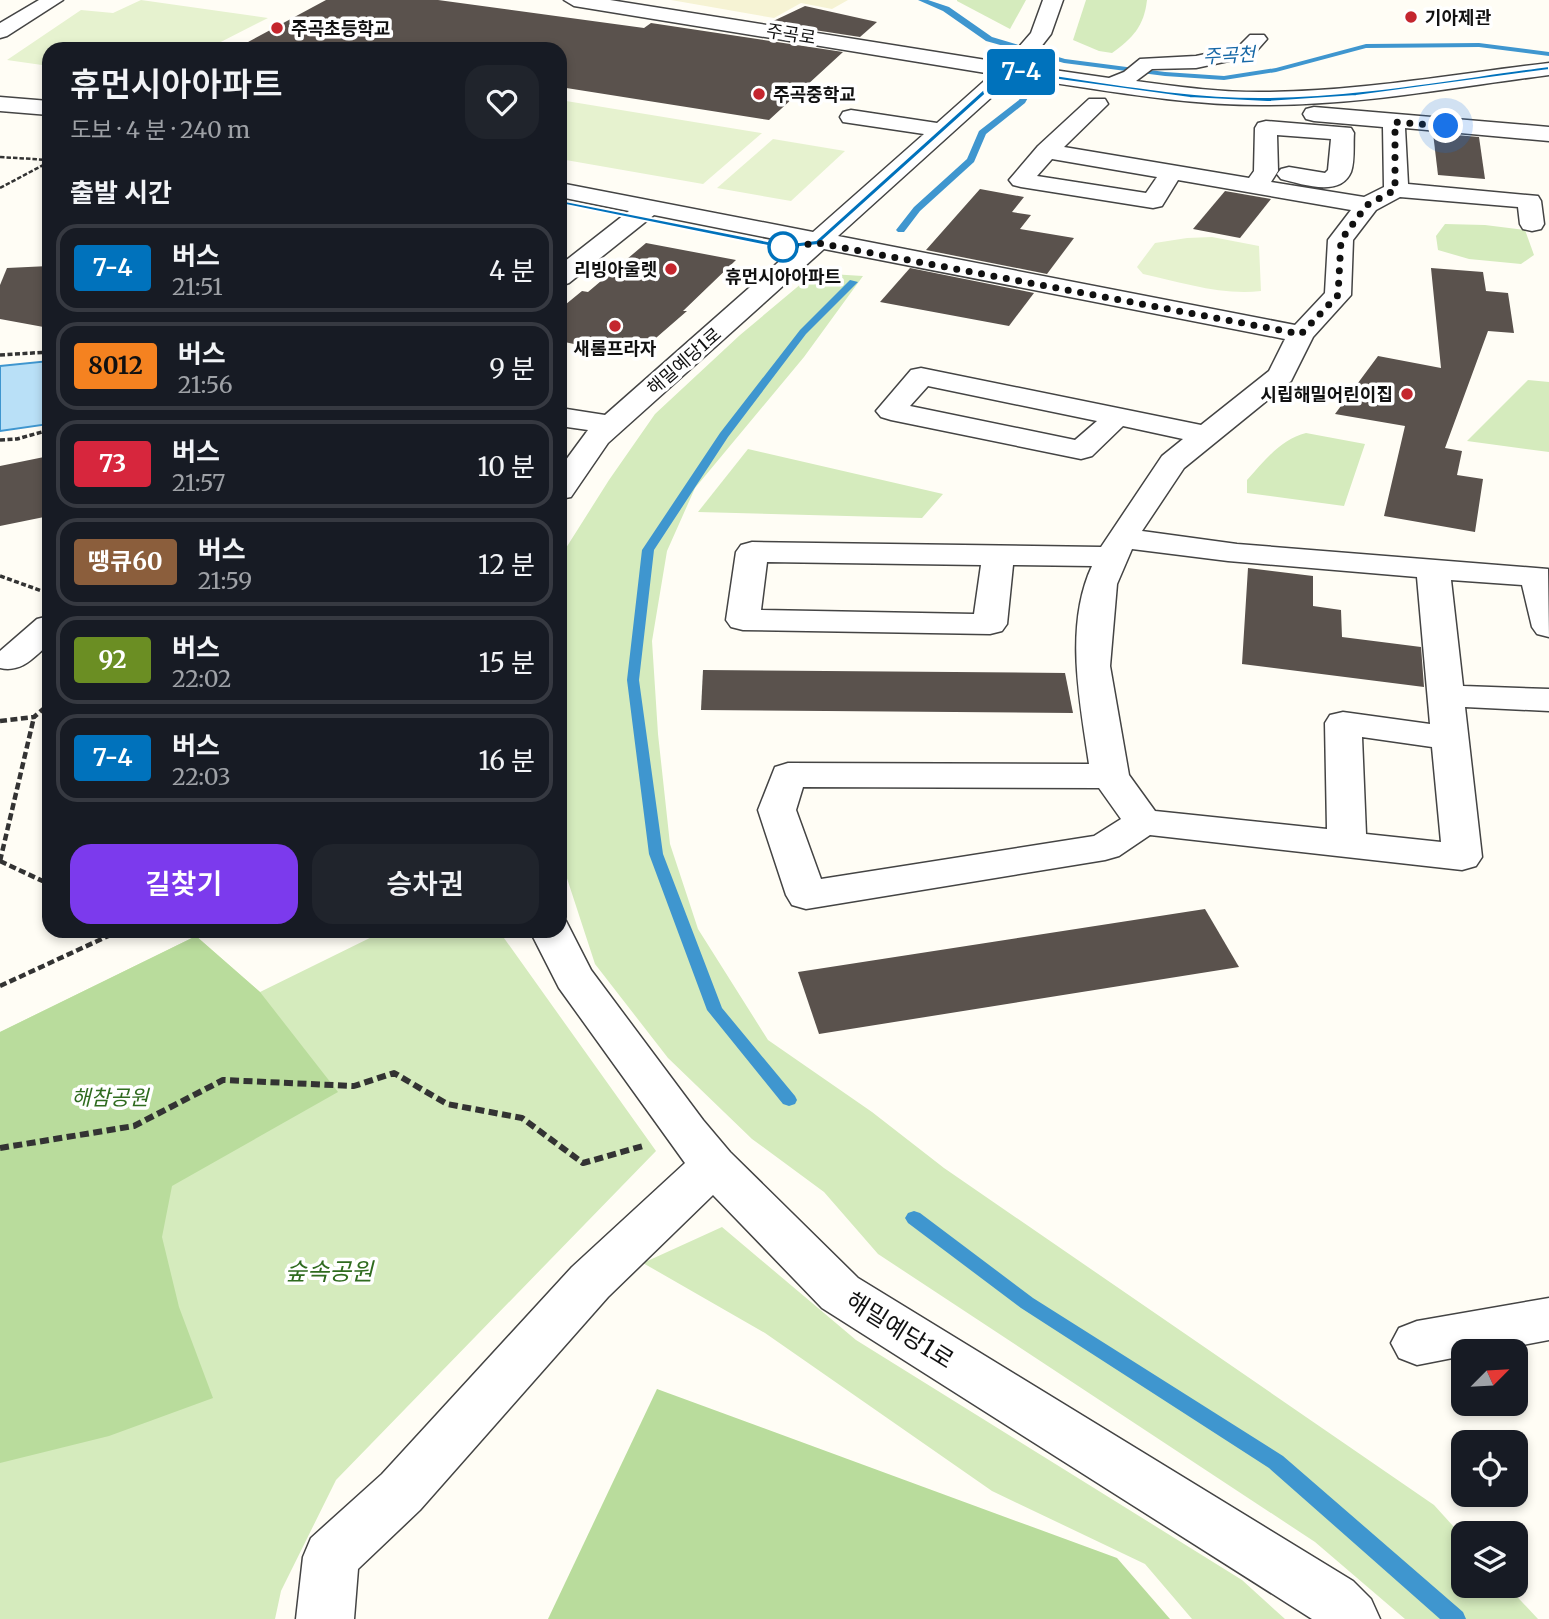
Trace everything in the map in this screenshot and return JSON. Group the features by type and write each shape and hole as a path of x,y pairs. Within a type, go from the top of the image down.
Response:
{"street":[{"path":"0,32 53,0"},
{"name":"주곡로","path":"574,0 623,3 1016,64 1130,74 1190,95 1267,99 1360,93 1549,69"},
{"path":"818,243 1016,64 1041,34 1053,0"},
{"path":"1130,74 1245,52 1257,39"},
{"path":"0,104 42,107"},
{"path":"1097,104 1046,151 1021,180 1153,201 1172,172"},
{"path":"1260,109 1549,134"},
{"path":"0,115 42,118"},
{"path":"851,117 942,130"},
{"path":"1395,122 1395,190"},
{"path":"1046,151 1172,172 1261,178 1367,205"},
{"path":"1143,822 1110,776 1092,666 1100,584 1116,547 1173,462 1281,375 1301,334 1338,295 1341,240 1367,205 1395,190 1448,207 1529,201 1532,224"},
{"path":"567,192 783,247 818,243 1301,334"},
{"path":"567,204 643,213"},
{"path":"567,273 643,213"},
{"name":"해밀예당1로","path":"567,480 598,437 818,243"},
{"path":"1116,416 1103,432 1081,450 891,411 921,376 1116,416 1208,435"},
{"path":"567,418 611,425"},
{"path":"998,556 990,624 743,620 752,552 998,556 1116,547 1235,552 1536,576 1549,628"},
{"path":"1110,776 788,775 777,810 806,895 1105,847 1143,822 1462,857 1433,569"},
{"path":"10,660 42,632"},
{"path":"1446,696 1549,700"},
{"path":"1347,845 1343,723 1450,738"},
{"name":"해밀예당1로","path":"554,938 574,977 700,1149 840,1293 1333,1600 1350,1619"},
{"path":"325,1619 331,1557 401,1492 590,1282 700,1149"},
{"path":"1417,1343 1549,1319"}],"path":[{"path":"0,157 42,160"},
{"path":"0,188 42,165"},
{"path":"0,355 42,352"},
{"path":"0,440 17,439 42,432"},
{"path":"0,576 41,590"},
{"path":"0,720 34,717 42,711"},
{"path":"34,717 0,861 42,881"},
{"path":"0,985 103,938"},
{"path":"0,1148 134,1126 223,1080 354,1086 394,1073 447,1104 522,1118 583,1163 700,1149"}],"shaded area":[{"path":"671,0 848,0 832,9 801,3 774,18"}],"green space":[{"path":"141,0 268,18 221,42 42,42 42,65 7,60 81,10 113,13"},
{"path":"957,0 1026,0 1010,29 957,1"},
{"path":"1086,0 1147,0 1136,31 1112,53 1099,51 1073,40"},
{"path":"567,101 762,133 703,184 567,160"},
{"path":"773,139 845,151 791,201 717,188"},
{"path":"1445,224 1525,230 1534,255 1521,264 1469,259 1438,250 1436,236"},
{"path":"1212,237 1259,246 1261,291 1232,292 1202,287 1143,274 1137,267 1155,243"},
{"path":"814,273 863,276 804,357 695,488 667,551 652,641 658,734 670,844 698,929 768,1040 872,1112 944,1168 1434,1505 1451,1524 1451,1598 1518,1598 1538,1619 1405,1619 1315,1542 878,1254 824,1192 752,1139 668,1058 595,964 567,878 567,546 655,414 740,335"},
{"path":"1528,380 1549,382 1549,452 1467,441"},
{"path":"1306,433 1365,444 1344,506 1247,493 1247,480 1267,458 1281,445"},
{"path":"748,449 943,494 922,518 698,512"},
{"name":"숲속공원","path":"192,938 198,938 260,992 370,938 504,938 656,1151 336,1480 281,1591 275,1619 0,1619 0,1032"},
{"name":"해참공원","path":"192,938 198,938 260,992 338,1092 172,1186 162,1237 179,1307 213,1398 109,1436 0,1463 0,1032"},
{"path":"722,1227 856,1340 1242,1580 1285,1619 1192,1619 1145,1564 992,1491 765,1333 643,1263"},
{"path":"657,1389 1117,1558 1170,1619 548,1619"}],"water":[{"path":"42,362 42,425 0,431 0,366"}],"building":[{"path":"326,0 438,0 644,28 651,23 843,52 769,120 567,88 567,42 248,42"},
{"path":"805,6 877,22 860,37 769,23"},
{"path":"1433,133 1479,137 1485,179 1438,175"},
{"path":"980,189 1024,197 1012,212 1031,215 1020,229 1074,238 1047,274 926,250"},
{"path":"1225,191 1271,199 1240,238 1193,229"},
{"path":"646,243 736,260 683,311 687,311 634,357 567,343 567,303 582,291 588,292"},
{"path":"42,266 42,327 0,319 0,285 7,268"},
{"path":"910,268 1034,293 1009,326 880,302"},
{"path":"1431,268 1483,272 1486,291 1508,293 1514,333 1488,331 1445,448 1462,451 1457,475 1483,479 1475,532 1384,516 1405,426 1335,414 1378,356 1441,368"},
{"path":"42,457 42,517 0,526 0,466"},
{"path":"1248,568 1313,576 1313,606 1341,610 1342,637 1421,647 1424,687 1242,664"},
{"path":"703,670 1065,673 1073,713 701,710"},
{"path":"1205,909 1239,967 819,1034 798,972"}],"waterway":[{"name":"주곡천","path":"922,0 946,9 989,39 1064,61 1165,74 1224,78 1276,70 1366,46 1479,45 1549,54"},
{"path":"901,230 917,209 971,160 982,133 1022,101 1031,85"},
{"path":"789,1100 715,1010 656,854 633,680 648,550 724,435 803,332 853,282"},
{"path":"914,1218 1027,1303 1276,1462 1456,1619"}],"bus line":[{"name":"7-4","path":"567,204 783,247 818,243 1007,70 1190,95 1267,99 1332,96 1427,86 1549,69"}],"place":[{"name":"기아제관","path":"1411,17"},
{"name":"주곡초등학교","path":"277,28"},
{"name":"주곡중학교","path":"759,94"},
{"name":"휴먼시아아파트","path":"783,247"},
{"name":"리빙아울렛","path":"671,269"},
{"name":"새롬프라자","path":"615,326"},
{"name":"시립해밀어린이집","path":"1407,394"}],"route":[{"path":"783,247 818,243 1301,334 1338,295 1341,240 1367,205 1395,190 1395,122 1446,126"}]}
